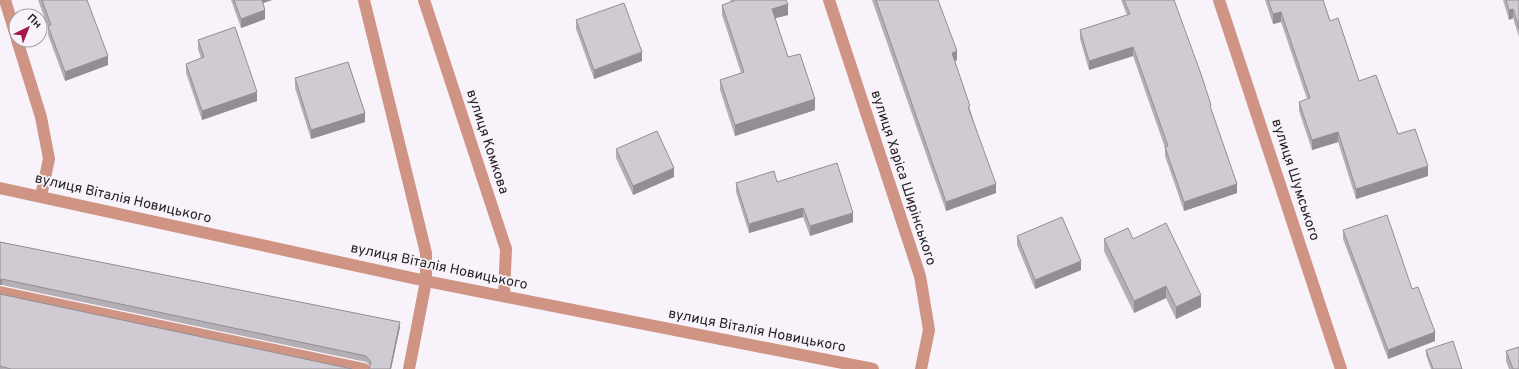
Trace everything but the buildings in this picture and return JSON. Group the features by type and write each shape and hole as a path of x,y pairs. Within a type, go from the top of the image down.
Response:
{"street":[{"path":"5,0 8,10"},
{"path":"364,0 426,253 426,281 409,369"},
{"name":"вулиця Комкова","path":"424,0 506,249 504,296"},
{"name":"вулиця Харіса Ширінського","path":"829,0 920,276 929,330 921,369"},
{"name":"вулиця Шумського","path":"1219,0 1341,369"},
{"path":"20,48 42,117 49,159 41,196"},
{"name":"вулиця Віталія Новицького","path":"0,188 426,281 873,369"},
{"path":"0,292 364,369"}]}
